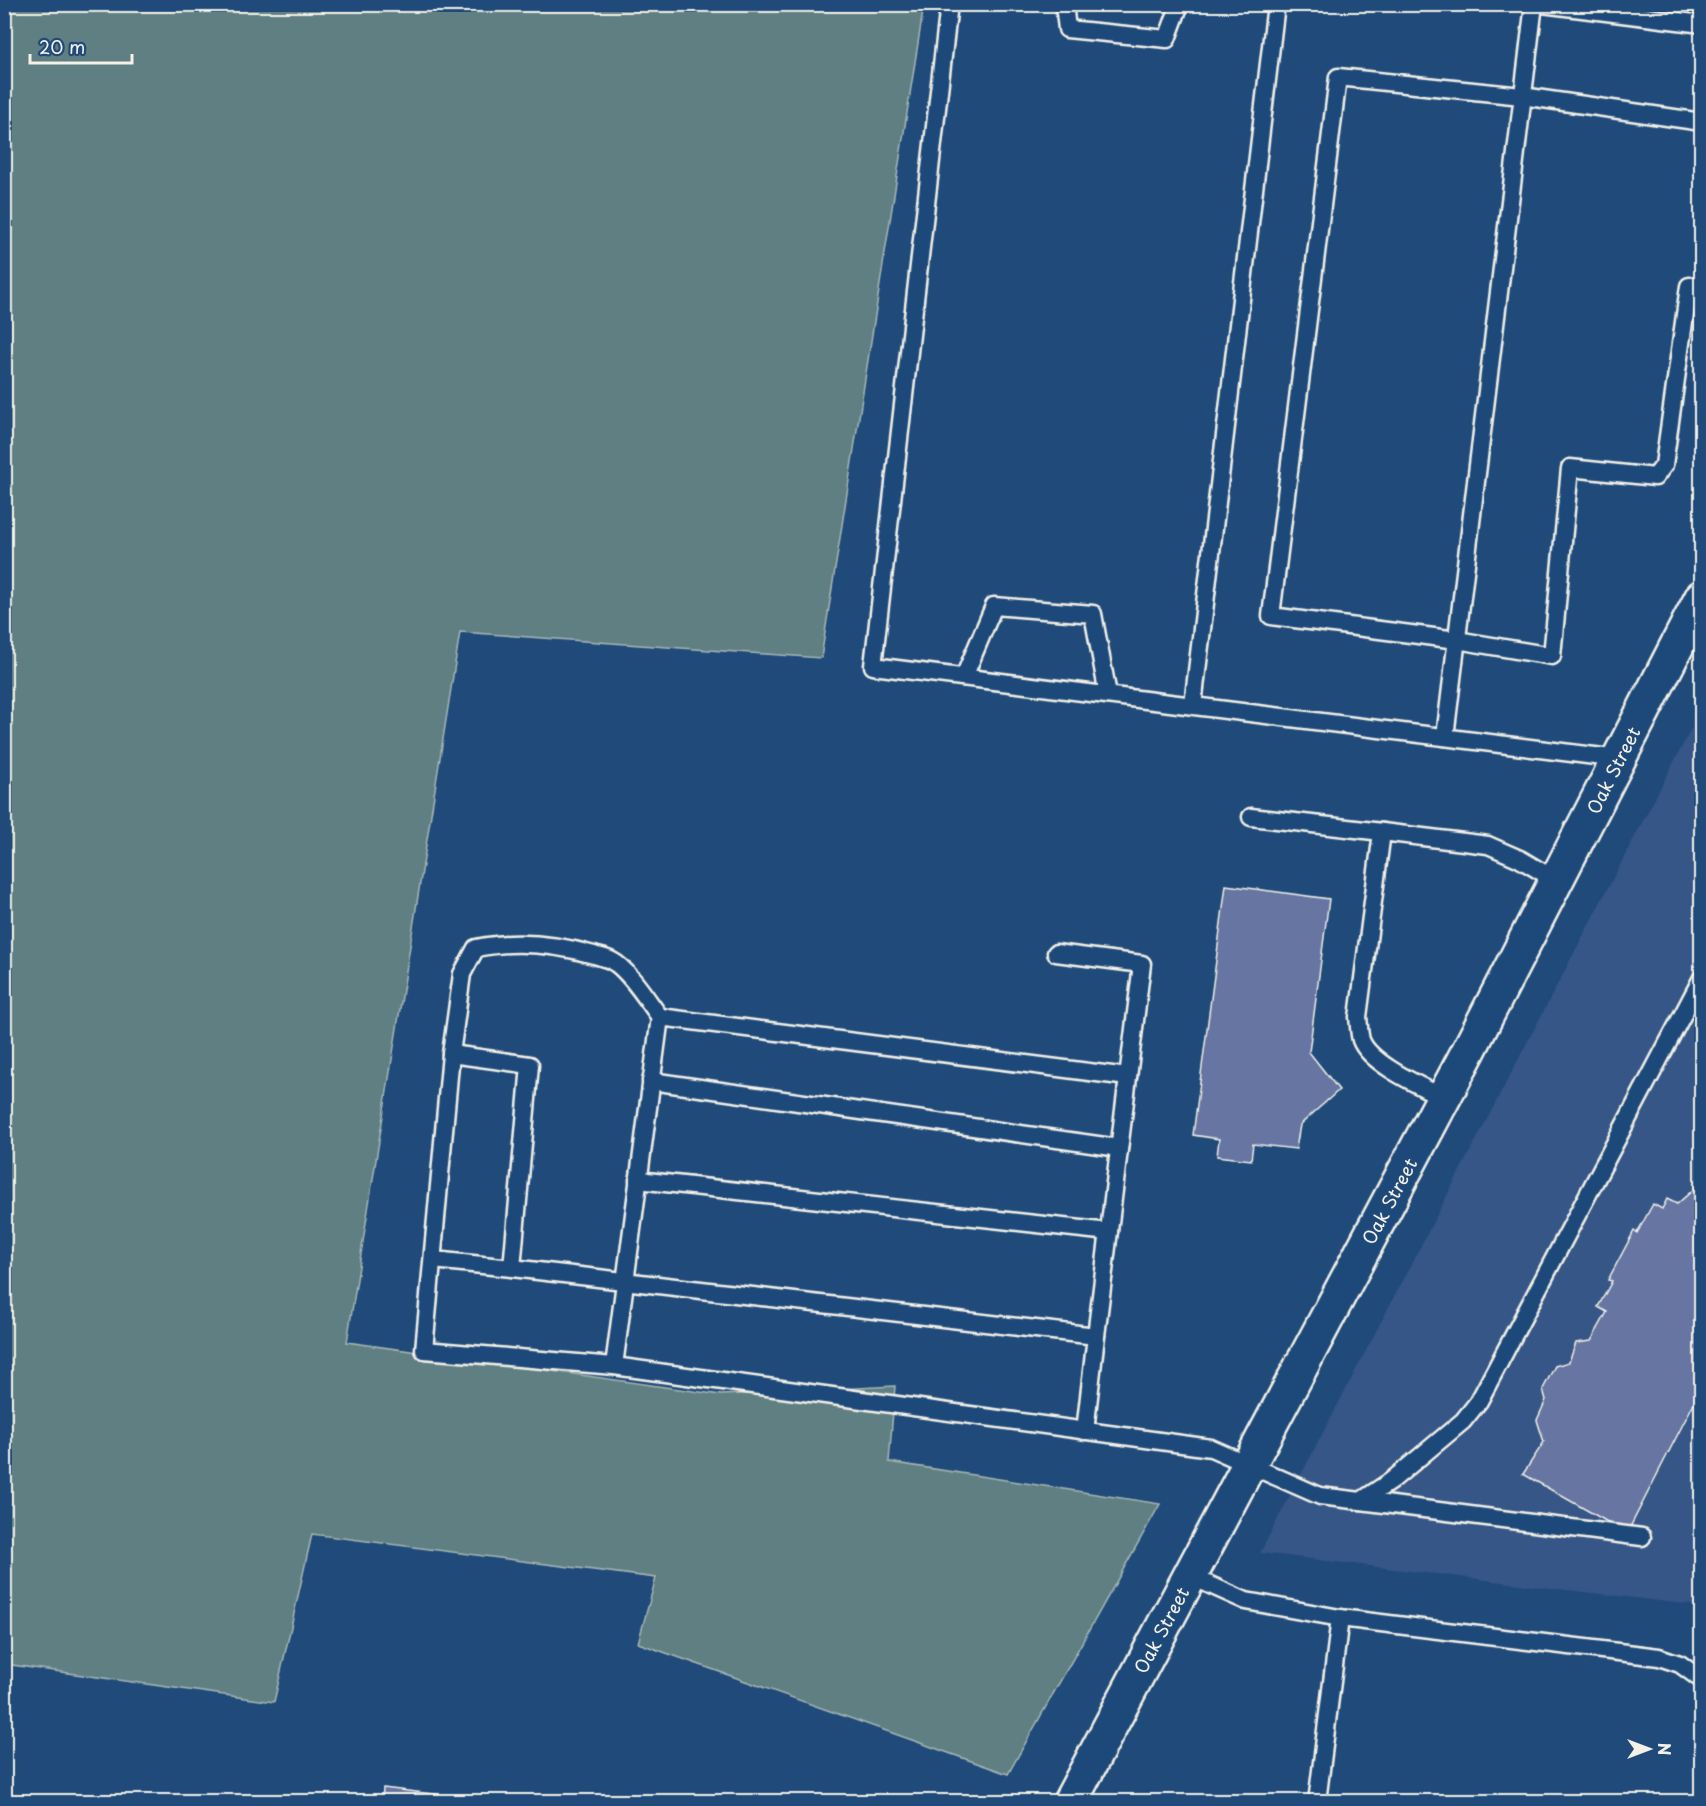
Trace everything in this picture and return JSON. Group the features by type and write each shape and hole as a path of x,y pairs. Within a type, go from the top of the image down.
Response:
{"street":[{"name":"Oak Street","path":"1070,1802 1444,1098 1701,597"}],"lane":[{"path":"949,4 873,666 1619,759"},
{"path":"1064,4 1067,29 1167,39 1180,4"},
{"path":"1192,705 1276,4"},
{"path":"1445,737 1534,4"},
{"path":"1542,4 1701,24"},
{"path":"1701,122 1522,96 1338,77 1271,616 1457,640 1552,656 1570,468 1655,477 1664,465 1689,285 1701,286"},
{"path":"964,677 994,606 1093,614 1108,695"},
{"path":"1251,816 1488,845 1520,859 1557,881"},
{"path":"1382,832 1358,1017 1361,1039 1367,1051 1377,1061 1444,1098"},
{"path":"1128,1077 660,1017 631,979 613,961 576,950 528,944 496,944 476,948 462,974 451,1054 424,1350 614,1366 1211,1448 1320,1496 1642,1537"},
{"path":"1056,953 1142,964 1085,1431"},
{"path":"1361,1501 1391,1481 1463,1421 1479,1401 1701,978"},
{"path":"614,1366 660,1017"},
{"path":"451,1054 530,1065 512,1268"},
{"path":"651,1081 1119,1148"},
{"path":"638,1180 1109,1232"},
{"path":"432,1260 624,1280 1096,1336"},
{"path":"1190,1576 1245,1601 1340,1618 1659,1658 1680,1664 1701,1680"},
{"path":"1317,1802 1340,1618"}],"shaded area":[{"path":"1701,710 1701,1606 1260,1553"}],"green space":[{"path":"5,5 924,5 821,658 460,632 347,1342 721,1395 895,1386 889,1462 1160,1504 1008,1774 638,1643 656,1578 312,1534 274,1702 5,1664"}],"building":[{"path":"1226,885 1329,899 1309,1052 1339,1090 1300,1125 1296,1149 1253,1144 1251,1160 1217,1156 1219,1139 1193,1135"},
{"path":"1702,1182 1702,1400 1697,1397 1627,1533 1523,1474 1544,1442 1537,1420 1546,1400 1543,1389 1555,1366 1569,1362 1576,1343 1591,1341 1607,1312 1598,1307 1612,1281 1608,1280 1634,1231 1637,1233 1653,1204 1662,1209 1667,1199 1677,1204"},
{"path":"383,1788 500,1802 382,1802"}]}
